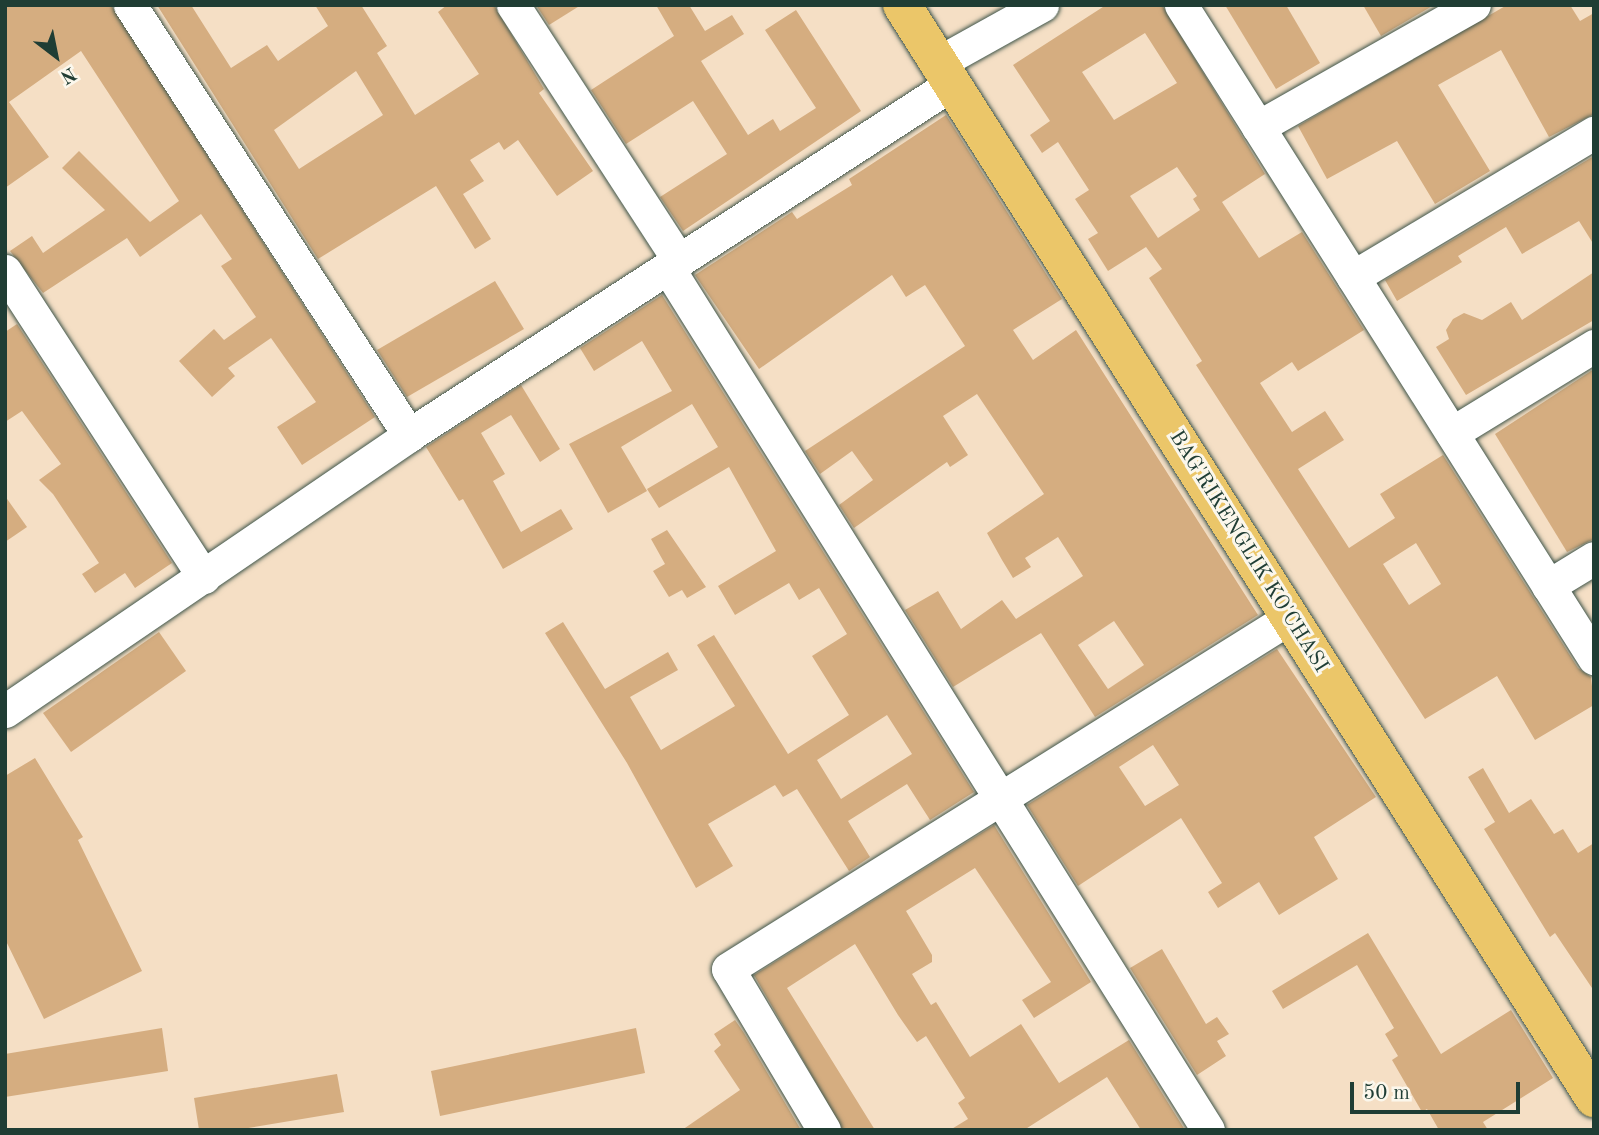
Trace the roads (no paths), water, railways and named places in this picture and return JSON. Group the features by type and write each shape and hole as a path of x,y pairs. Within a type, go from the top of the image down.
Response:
{"main road":[{"name":"BAG'RIKENGLIK KO'CHASI","path":"902,5 1594,1098"}],"lane":[{"path":"130,5 409,435"},
{"path":"513,5 1000,798 1208,1130"},
{"path":"5,711 409,435 674,265 1042,5"},
{"path":"1181,5 1594,658"},
{"path":"1258,127 1474,5"},
{"path":"1353,277 1594,133"},
{"path":"5,271 204,577"},
{"path":"1452,433 1594,346"},
{"path":"1548,586 1594,558"},
{"path":"824,1130 728,969 1289,618"}]}
